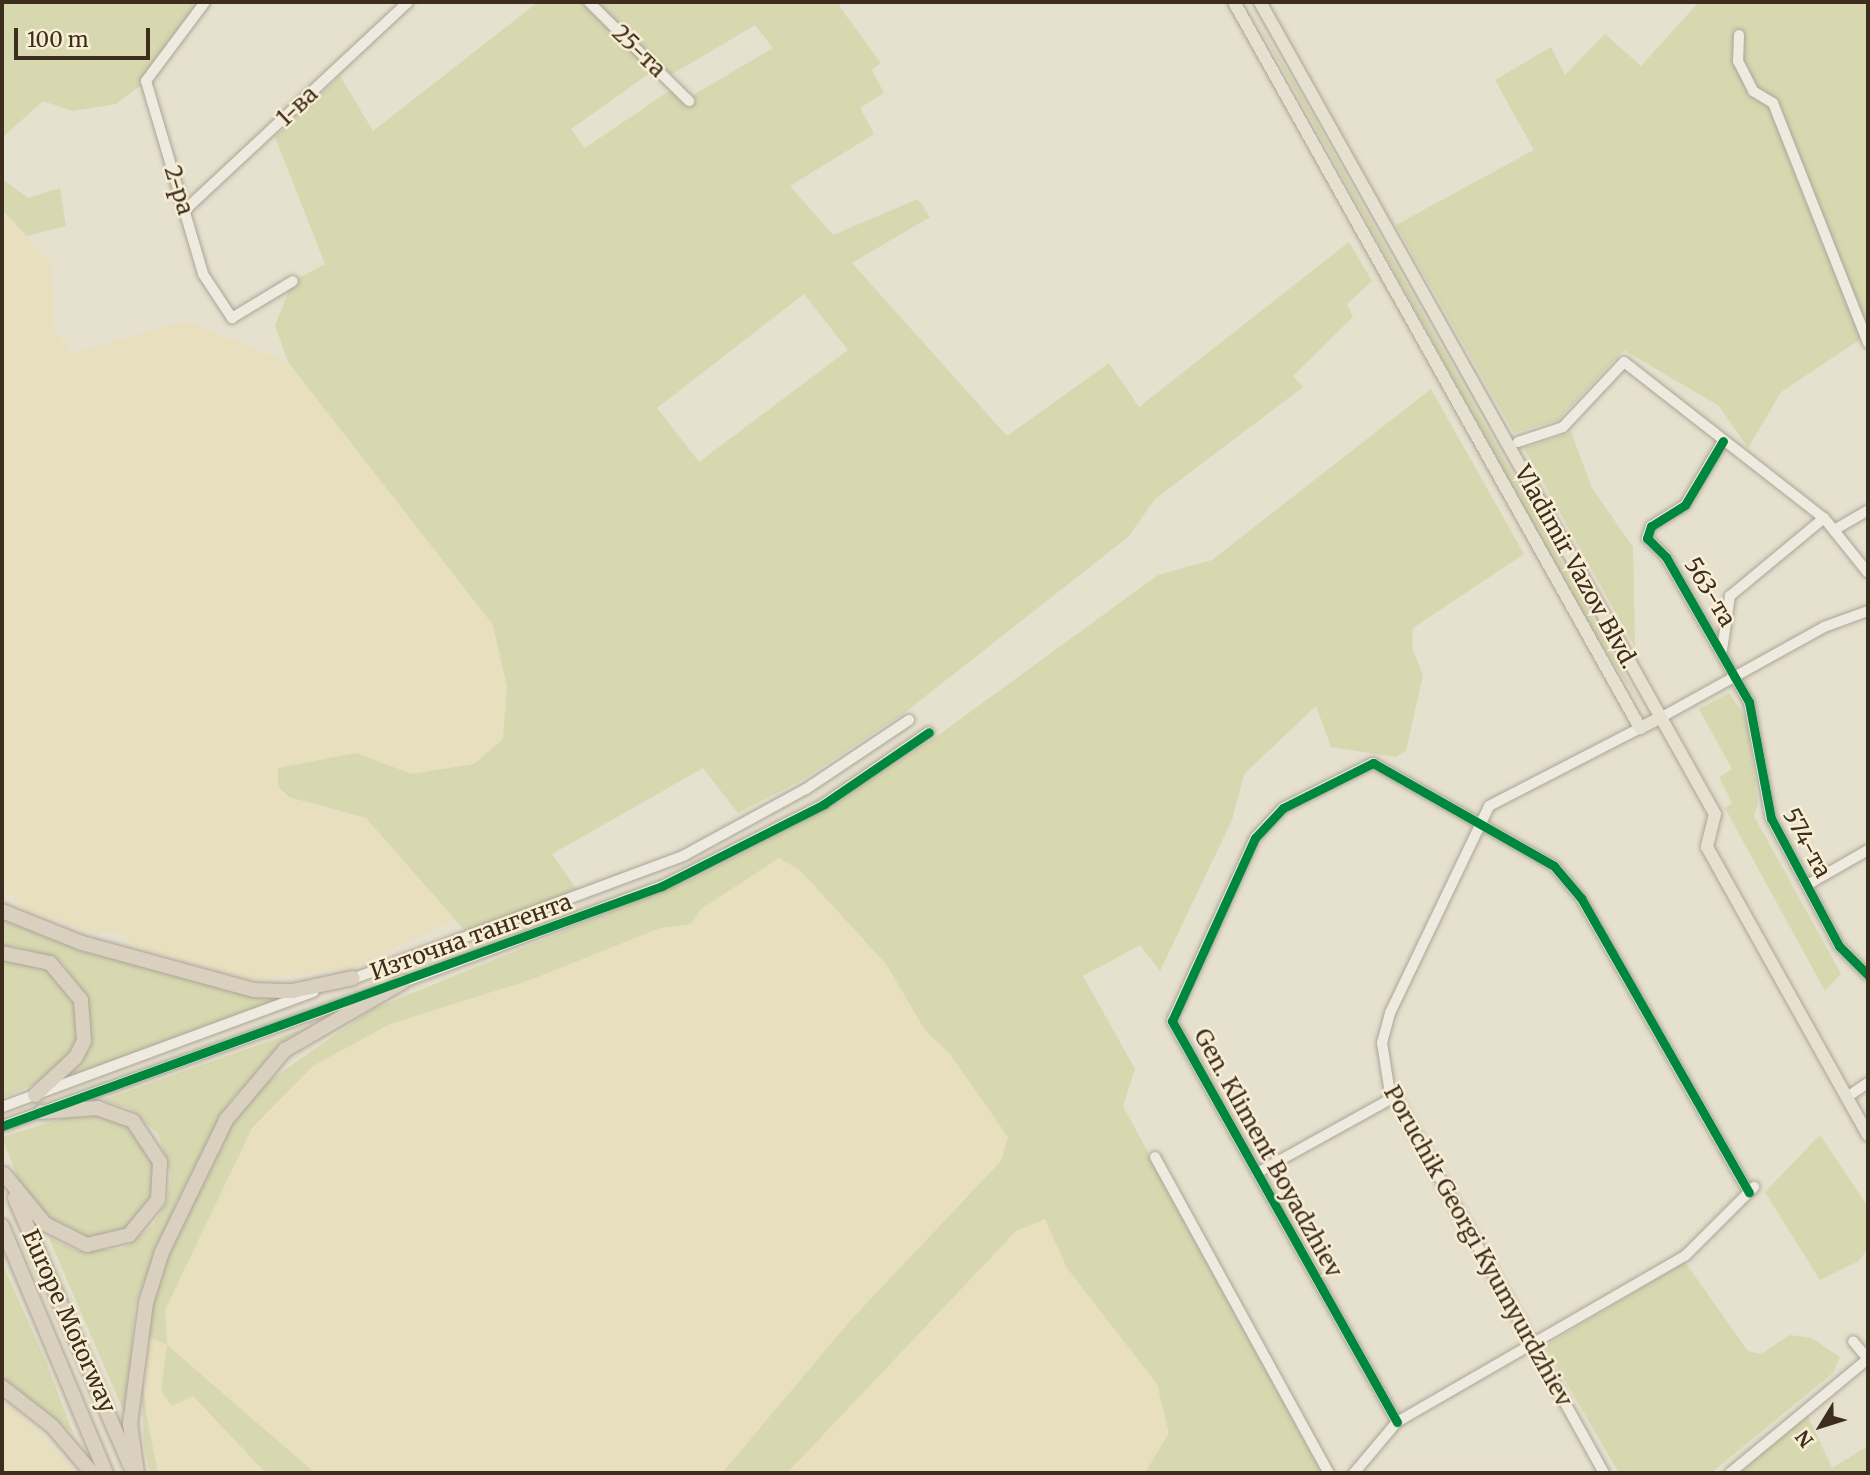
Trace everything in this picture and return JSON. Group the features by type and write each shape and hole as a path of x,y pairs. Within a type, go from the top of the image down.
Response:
{"highway":[{"path":"2,911 95,947 254,990 292,991 353,978"},
{"path":"2,953 50,963 81,1000 84,1041 76,1057 35,1095"},
{"path":"135,1473 130,1424 145,1303 162,1252 226,1120 285,1050 403,982"},
{"path":"3,1172 45,1224 87,1245 129,1235 158,1200 160,1162 133,1121 98,1108 41,1112"},
{"name":"Europe Motorway","path":"3,1172 135,1473"},
{"name":"Europe Motorway","path":"2,1226 106,1473"},
{"path":"2,1387 52,1426 92,1473"}],"main road":[{"name":"Vladimir Vazov Blvd.","path":"1234,2 1640,728"},
{"name":"Vladimir Vazov Blvd.","path":"1260,2 1715,814 1707,847 1868,1135"},
{"name":"Poruchik Georgi Kyumyurdzhiev","path":"1640,728 1660,718"}],"street":[{"name":"2-ра","path":"205,2 146,81 204,274 232,318 293,281"},
{"name":"1-ва","path":"185,210 408,2"},
{"name":"25-та","path":"589,2 689,101"},
{"path":"1739,35 1738,61 1753,91 1773,103 1868,343"},
{"path":"1518,442 1563,427 1624,362 1824,519 1868,573"},
{"name":"563-та","path":"1723,441 1685,505 1651,526 1647,537 1666,557 1734,673"},
{"path":"1834,530 1868,510"},
{"path":"1722,650 1730,597 1824,519"},
{"path":"1660,718 1734,673 1868,611"},
{"name":"574-та","path":"1734,673 1756,719 1765,803 1847,958 1868,975"},
{"name":"Източна тангента","path":"2,1107 683,856 806,789 909,720"},
{"name":"Poruchik Georgi Kyumyurdzhiev","path":"1604,1473 1394,1097 1382,1058 1385,1029 1478,821 1497,799 1640,728"},
{"name":"Източна тангента","path":"2,1126 662,886 824,804 929,732"},
{"name":"Gen. Kliment Boyadzhiev","path":"1396,1422 1172,1021 1255,838 1283,808 1366,763 1385,765 1554,866 1581,898 1751,1190 1685,1256 1532,1345"},
{"path":"1807,885 1868,850"},
{"path":"1847,1097 1868,1083"},
{"path":"1257,1173 1394,1097"},
{"path":"1156,1157 1329,1473"},
{"path":"1730,1473 1868,1359 1853,1341"},
{"path":"1354,1473 1396,1422 1532,1345"}],"shaded area":[{"path":"2,210 51,264 54,329 71,354 185,321 288,362 493,626 507,687 503,740 474,764 412,774 356,753 279,768 311,805 366,818 460,918 354,967 253,980 137,947 116,930 96,934 21,907 2,887"},
{"path":"778,858 800,869 886,964 925,1030 950,1054 1008,1137 1001,1161 850,1321 722,1473 315,1473 167,1346 161,1391 173,1406 193,1396 266,1473 158,1473 147,1418 144,1334 167,1345 165,1310 212,1203 252,1128 313,1066 390,1024 530,980 660,928"},
{"path":"1046,1219 1067,1268 1157,1384 1169,1433 1145,1473 787,1473 1016,1231"},
{"path":"2,1402 27,1420 77,1473 2,1473"}],"green space":[{"path":"2,2 205,2 146,81 116,104 73,111 43,101 2,138"},
{"path":"538,2 589,2 654,70 571,129 585,148 672,89 690,97 773,48 755,25 671,75 596,2 844,2 839,6 881,63 872,70 884,93 860,108 874,134 790,186 833,235 918,199 930,217 852,263 1007,436 1109,363 1139,407 1349,242 1372,281 1347,304 1353,317 1293,376 1303,387 1155,499 1128,537 904,713 802,780 738,813 703,768 552,854 577,890 623,871 626,876 466,932 366,818 289,797 278,786 278,768 356,753 412,774 474,764 503,739 507,687 493,625 288,362 275,325 293,281 325,264 275,137 340,76 373,131","holes":["804,294 848,350 699,462 657,408"]},
{"path":"1699,2 1868,2 1868,334 1781,392 1748,448 1719,406 1624,350 1558,420 1514,433 1396,225 1534,150 1495,80 1551,47 1565,75 1605,34 1641,66"},
{"path":"1256,20 1294,82 1639,701 1590,628"},
{"path":"2,179 28,198 60,188 66,226 27,236 2,210"},
{"path":"1431,389 1524,554 1413,628 1412,648 1423,675 1406,751 1396,757 1331,747 1316,706 1244,774 1232,820 1160,971 1140,945 1083,976 1135,1069 1123,1106 1322,1473 1145,1473 1169,1433 1157,1384 1067,1268 1045,1219 1016,1231 787,1473 722,1473 850,1321 1001,1161 1008,1137 950,1054 925,1030 886,964 800,870 779,858 701,909 691,924 660,928 530,980 390,1024 313,1066 252,1128 165,1310 167,1345 144,1334 166,1253 218,1146 253,1092 371,1010 692,879 804,821 940,734 1158,575 1212,560"},
{"path":"1571,432 1592,488 1633,547 1635,647 1524,448"},
{"path":"1729,693 1747,719 1758,803 1754,816 1841,974 1825,991 1725,808 1732,803 1719,777 1732,769 1699,709"},
{"path":"2,915 293,996 59,1082 79,1064 90,1035 88,1000 63,963 16,946 2,949"},
{"path":"2,958 42,964 75,999 78,1044 54,1076 2,1098"},
{"path":"309,1027 233,1097 177,1201 135,1305 126,1417 49,1238 78,1251 122,1249 153,1225 167,1202 171,1175 158,1134 131,1109 103,1100"},
{"path":"88,1111 127,1121 158,1167 154,1200 124,1234 88,1243 51,1226 22,1189 2,1137"},
{"path":"1820,1135 1868,1207 1868,1248 1859,1261 1820,1280 1765,1192"},
{"path":"1685,1262 1748,1351 1761,1354 1790,1335 1812,1338 1840,1357 1833,1373 1711,1473 1619,1473 1545,1346"},
{"path":"2,1263 47,1364 73,1433 2,1378"},
{"path":"167,1345 315,1473 266,1473 193,1396 172,1406 161,1391"},
{"path":"140,1354 147,1418 158,1473 150,1473 144,1445"},
{"path":"1806,1412 1832,1468 1868,1446 1868,1473 1738,1473"}],"cycle path":[{"path":"1723,441 1685,505 1651,526 1647,538 1666,557 1749,702 1771,818 1839,946 1868,975"},
{"path":"2,1126 662,886 824,804 929,732"},
{"path":"1397,1422 1172,1021 1255,838 1283,808 1373,763 1554,866 1581,898 1749,1192"}]}
